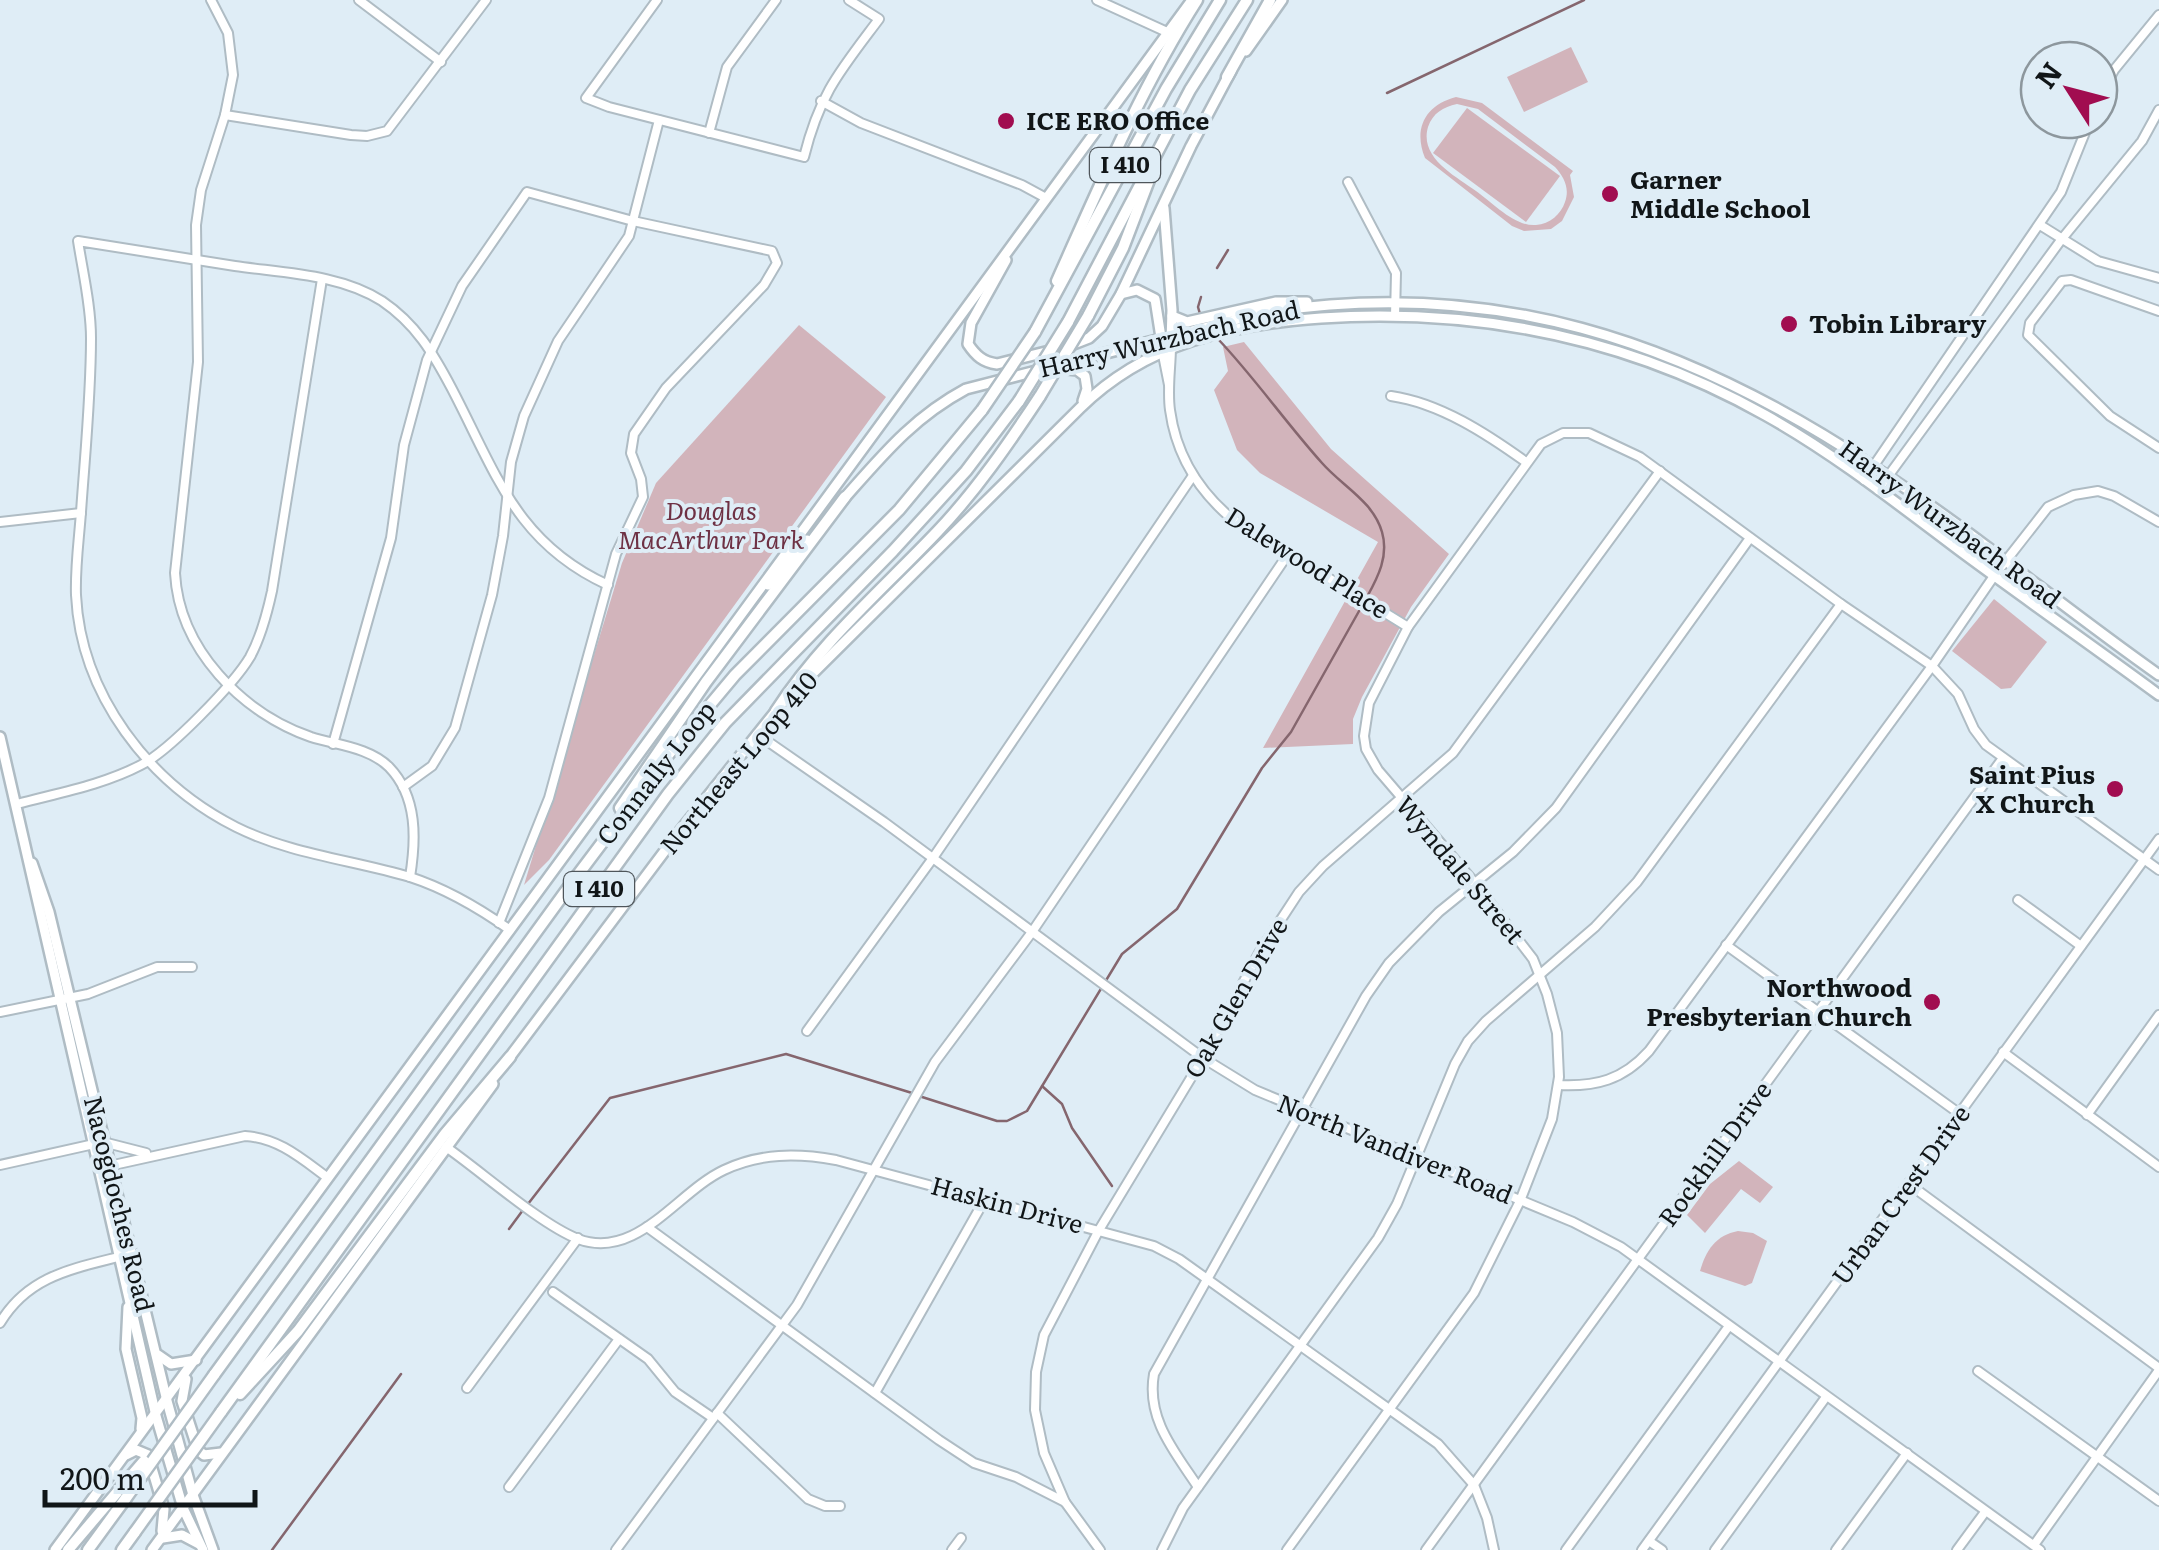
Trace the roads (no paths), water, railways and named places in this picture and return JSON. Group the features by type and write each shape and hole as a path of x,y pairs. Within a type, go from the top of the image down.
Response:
{"highway":[{"path":"1035,332 1137,108 1194,0"},
{"name":"Connally Loop","path":"88,1550 122,1494 181,1420 571,884 709,704 899,510 982,410 1035,332 1166,89 1220,0"},
{"name":"Connally Loop","path":"122,1550 668,794 725,723 966,472 1019,400 1068,322 1190,90 1247,0"},
{"path":"1227,78 1270,0"},
{"path":"776,711 826,643 969,495 1040,396 1123,248 1166,138"},
{"path":"571,884 696,696 845,497"},
{"path":"222,1412 298,1330 445,1134 510,1057"},
{"path":"68,1550 122,1494"}],"main road":[{"path":"55,1550 1194,0"},
{"path":"1026,225 970,324 968,344 985,362 998,364 1089,338 1102,326 1227,78 1282,0"},
{"path":"1164,205 1172,316 1166,343"},
{"path":"1121,294 1137,290 1155,300 1166,343"},
{"path":"1172,316 1187,322 1276,302 1324,304"},
{"name":"Harry Wurzbach Road","path":"1166,343 1262,313 1324,304 1397,302 1488,308 1609,334 1723,378 1791,414 1874,466 2159,675"},
{"name":"Harry Wurzbach Road","path":"723,636 906,428 966,389 1050,367 1255,326 1312,319 1462,318 1527,327 1603,346 1664,368 1763,413 1864,480 2159,695"},
{"name":"Northeast Loop 410","path":"152,1550 510,1057 676,836 776,711 1080,408 1117,375 1166,343"},
{"path":"1050,367 1073,369 1085,376 1087,389 1080,408"},
{"name":"Nacogdoches Road","path":"0,736 8,792 16,804 48,912 98,1143 118,1257 156,1416 183,1508 202,1547"},
{"name":"Nacogdoches Road","path":"98,1143 109,1166 193,1495 214,1550"},
{"path":"129,1299 126,1348 142,1418 139,1436"},
{"path":"155,1353 171,1364 196,1360"},
{"path":"188,1371 182,1401 198,1450 212,1456 223,1453"},
{"path":"123,1457 136,1450 148,1455 164,1509 160,1539 182,1534 202,1547"}],"street":[{"path":"212,0 228,33 233,76 198,204 198,362 176,587 181,613 191,635 228,683 266,716 378,759 394,772 410,804 415,836 410,877"},
{"path":"358,0 441,62"},
{"path":"225,116 351,135 388,131 486,0"},
{"path":"657,0 586,98 804,157 821,101 880,19 849,0"},
{"path":"709,132 727,67 776,0"},
{"path":"1097,0 1167,32"},
{"path":"2119,64 2159,15"},
{"path":"821,101 861,123 1022,185 1046,198"},
{"path":"1878,490 2062,240 2142,142 2159,110"},
{"path":"403,787 432,766 455,728 492,595 507,494 524,416 539,377 564,331 624,246 659,120"},
{"path":"1864,480 2040,224 2072,170 2083,140"},
{"path":"1348,182 1396,272 1395,316"},
{"path":"333,744 391,538 404,445 417,388 431,350 480,256 527,192 634,221 772,250 777,263 764,285 682,369 634,434 631,453 643,497 626,528 608,585 549,798 499,923"},
{"path":"2040,224 2098,262 2159,278"},
{"path":"510,930 462,898 410,877 256,836 212,814 148,762 121,726 103,695 83,638 76,584 91,334 78,241 322,279 346,284 382,301 413,326 431,350 520,518 562,560 608,585"},
{"path":"16,804 113,778 148,762 200,714 250,656 266,616 322,279"},
{"path":"2159,311 2071,280 2062,282 2030,323 2028,335 2110,416 2159,447"},
{"path":"1527,327 1529,315"},
{"name":"Dalewood Place","path":"1166,343 1174,426 1192,477 1231,518 1408,627"},
{"path":"1664,368 1668,356"},
{"path":"1391,396 1462,422 1526,462"},
{"path":"1763,413 1768,402"},
{"path":"1784,426 1791,414"},
{"name":"Wyndale Street","path":"1287,1550 1474,1293 1549,1130 1558,1084 1557,1033 1539,974 1517,935 1372,760 1366,749 1364,722 1379,682 1408,627 1526,462 1547,440 1580,432 1617,444 1660,471 1840,604 1932,666 1958,694 1979,738 2159,870"},
{"name":"Oak Glen Drive","path":"1065,1502 1040,1438 1035,1410 1036,1372 1052,1318 1099,1230 1288,907 1324,866 1453,753 1660,471"},
{"path":"807,1030 932,858 1192,477"},
{"path":"1558,1084 1598,1084 1630,1070 1648,1051 2048,507 2083,492 2105,492 2159,522"},
{"path":"0,522 81,513"},
{"path":"1198,1487 1161,1429 1152,1387 1159,1362 1300,1110 1388,963 1474,882 1513,852 1556,808 1750,538"},
{"path":"616,1550 782,1325 921,1085 1032,932 1288,554"},
{"path":"1162,1550 1175,1520 1378,1238 1397,1204 1468,1040 1595,927 1636,882 1840,604"},
{"name":"North Vandiver Road","path":"757,734 1202,1058 1254,1090 1572,1222 1638,1260 2037,1548"},
{"name":"Rockhill Drive","path":"1426,1550 2003,758"},
{"name":"Urban Crest Drive","path":"1642,1550 2159,839"},
{"path":"2018,900 2081,946"},
{"path":"1726,945 1960,1114"},
{"path":"0,1012 98,991 158,967 192,967"},
{"path":"2087,1114 2159,1015"},
{"path":"2003,1052 2159,1166"},
{"path":"109,1166 228,1138 254,1136 286,1147 328,1178"},
{"path":"0,1166 98,1143 150,1155"},
{"path":"446,1147 578,1238 467,1388"},
{"name":"Haskin Drive","path":"578,1238 614,1242 647,1227 704,1181 756,1159 808,1155 1154,1246 1206,1278 1438,1444 1474,1485 1488,1518 1494,1550"},
{"path":"1909,1184 2159,1369 2037,1548"},
{"path":"875,1393 985,1199"},
{"path":"647,1227 968,1460 1016,1477 1065,1502 1100,1550"},
{"path":"0,1323 16,1300 41,1280 63,1270 130,1254"},
{"path":"552,1292 648,1359 680,1396 715,1416 808,1500 840,1506"},
{"path":"1566,1550 1729,1326"},
{"path":"509,1487 619,1339"},
{"path":"1978,1371 2159,1500"},
{"path":"1716,1550 1826,1398"},
{"path":"1836,1550 1906,1453"},
{"path":"1957,1550 1985,1512"},
{"path":"952,1550 962,1538"},
{"path":"1649,1540 1662,1550"}],"waterway":[{"path":"1387,93 1584,0"},
{"path":"1217,268 1228,250"},
{"path":"1200,314 1201,297"},
{"path":"1218,339 1322,463 1378,521 1384,541 1383,558 1367,597"},
{"path":"919,1096 997,1121 1007,1121 1027,1111 1122,954 1177,909 1262,768 1291,732 1363,604"},
{"path":"528,1204 610,1098 786,1054 912,1093"},
{"path":"1042,1086 1062,1104 1072,1128 1112,1186"},
{"path":"509,1229 523,1210"},
{"path":"272,1550 401,1374"}],"place":[{"name":"ICE ERO Office","path":"1006,121"},
{"name":"Garner Middle School","path":"1610,194"},
{"name":"Tobin Library","path":"1789,324"},
{"name":"Saint Pius X Church","path":"2115,789"},
{"name":"Northwood Presbyterian Church","path":"1932,1002"}],"park label":[{"name":"Douglas MacArthur Park","path":"711,526"}]}
